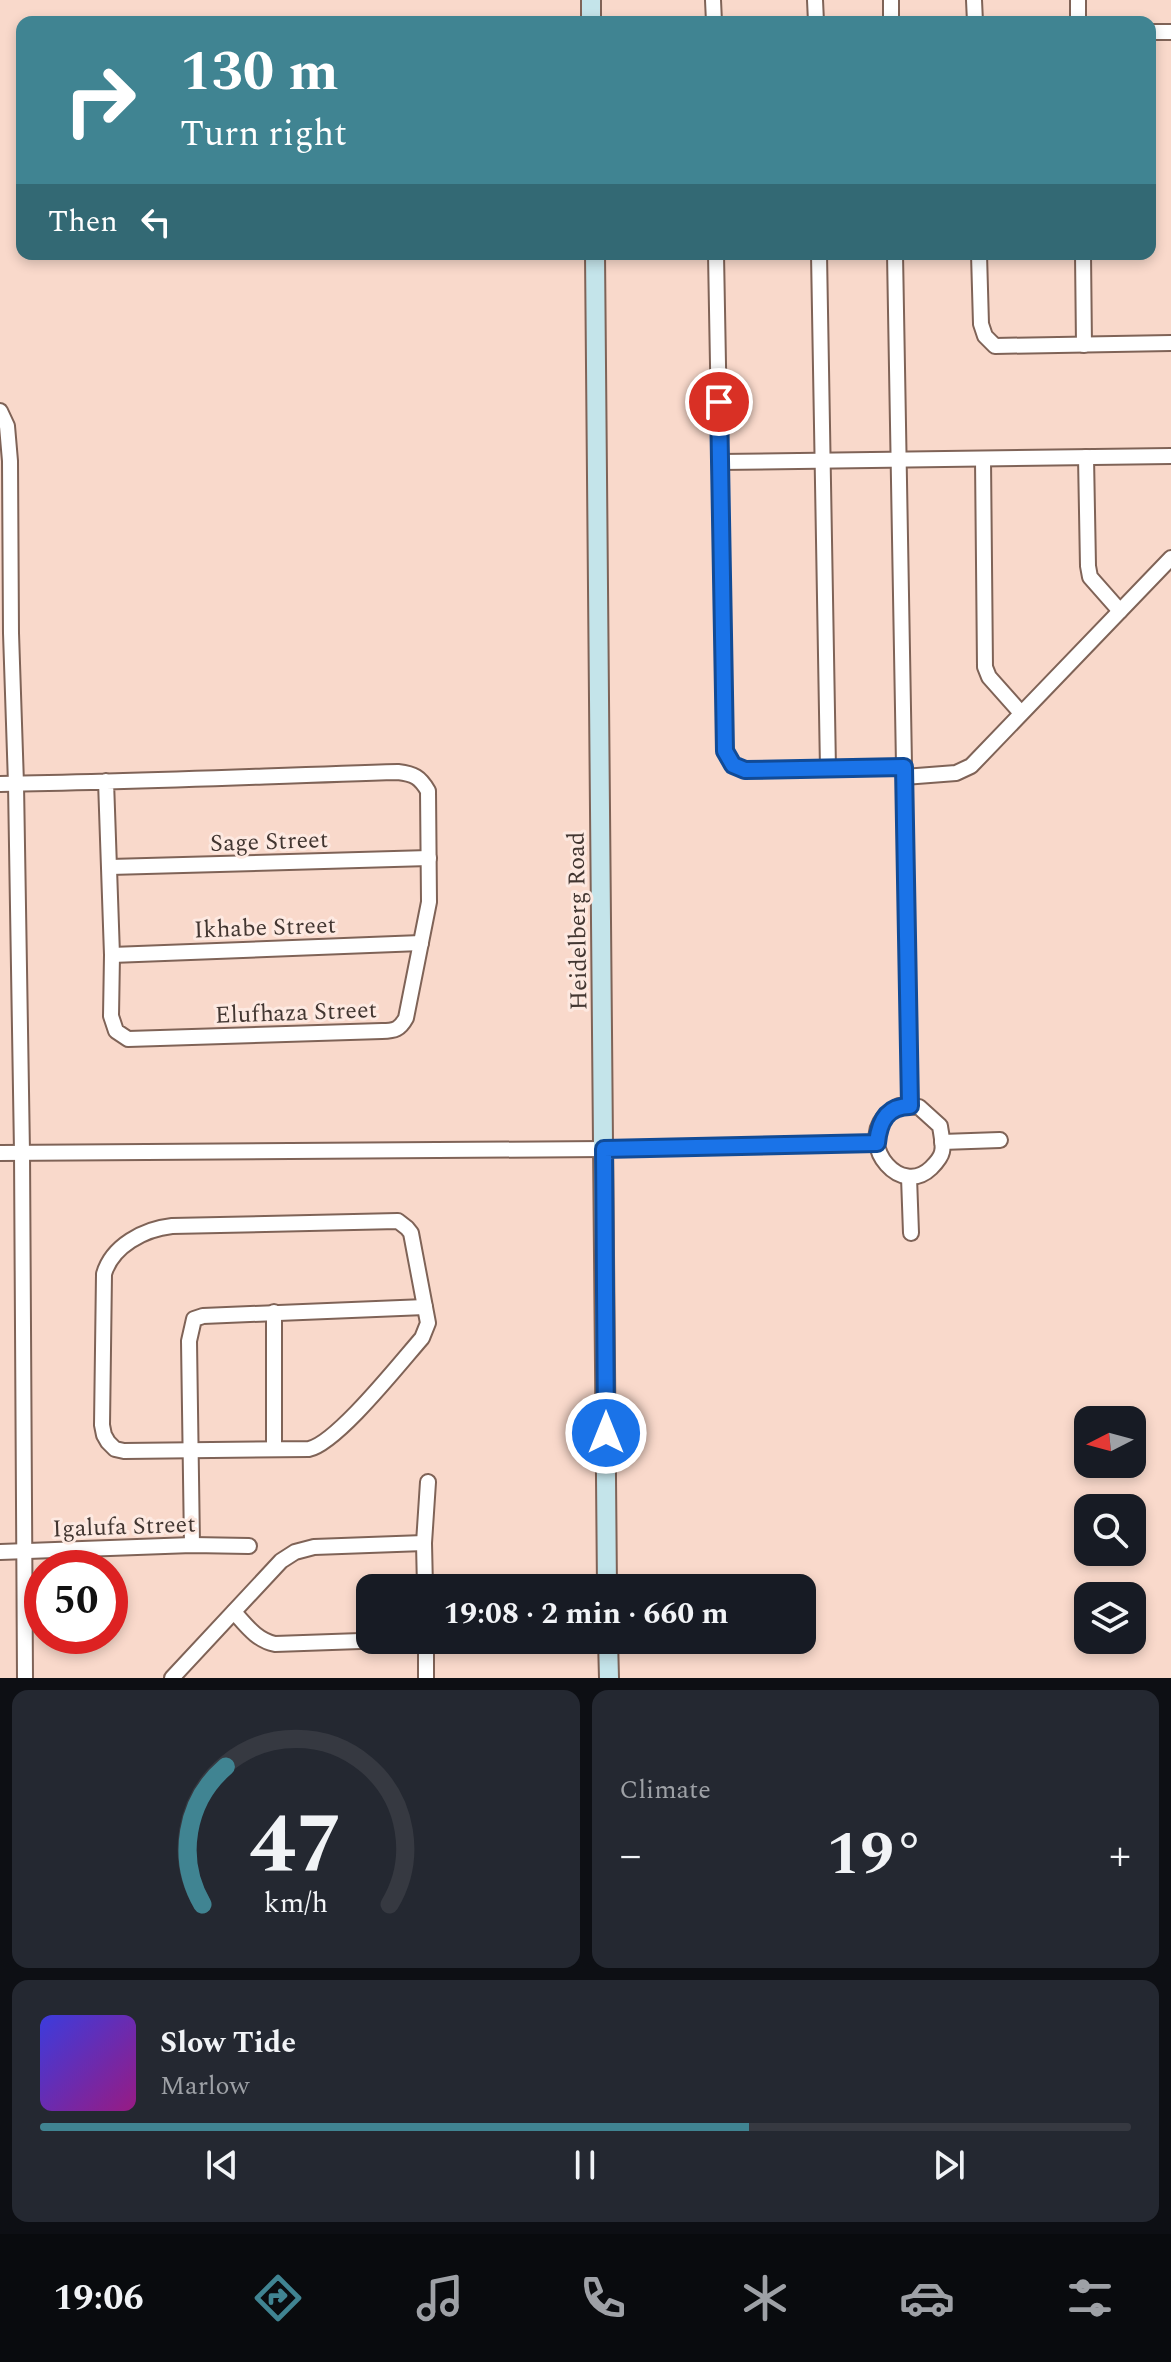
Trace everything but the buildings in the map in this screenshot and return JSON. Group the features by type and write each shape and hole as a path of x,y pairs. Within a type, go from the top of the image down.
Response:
{"main road":[{"name":"Heidelberg Road","path":"595,260 607,1574"},
{"path":"608,1654 609,1678"}],"street":[{"path":"716,260 725,751 733,765 745,770 956,773 971,766 1171,558"},
{"path":"819,260 828,769"},
{"path":"895,260 910,1106"},
{"path":"979,260 981,324 985,336 995,346 1171,343"},
{"path":"1083,260 1084,345"},
{"path":"0,411 7,426 10,461 22,1152 25,1678"},
{"path":"720,462 1171,456"},
{"path":"1086,457 1090,577 1120,611"},
{"path":"983,459 985,667 989,677 1021,713"},
{"name":"Elufhaza Street","path":"0,784 398,772 412,774 421,780 428,791 429,902 406,1018 401,1026 394,1031 128,1039 120,1035 112,1023 106,781"},
{"name":"Sage Street","path":"110,867 429,858"},
{"name":"Ikhabe Street","path":"112,955 421,943"},
{"path":"899,1106 910,1106 919,1107 940,1126 942,1153 925,1173 909,1177 892,1171 882,1161 877,1143 878,1126 885,1115 899,1106"},
{"path":"942,1142 1000,1140"},
{"path":"0,1153 604,1149 877,1143"},
{"path":"909,1177 911,1233"},
{"path":"398,1221 411,1233 428,1323 422,1338 342,1427 317,1447 274,1449 115,1449 104,1435 102,1411 104,1274 107,1264 115,1254 151,1229 398,1221"},
{"path":"192,1545 189,1341 194,1319 274,1312 425,1307"},
{"path":"274,1312 274,1449"},
{"path":"425,1574 428,1482"},
{"path":"172,1678 281,1561 295,1552 314,1547 424,1543"},
{"name":"Igalufa Street","path":"0,1552 249,1546"},
{"path":"234,1612 266,1642 356,1641"},
{"path":"426,1654 426,1678"}],"route":[{"path":"606,1433 604,1149 877,1143 878,1126 885,1115 899,1106 910,1106 904,767 745,770 733,765 725,751 719,402"}]}
